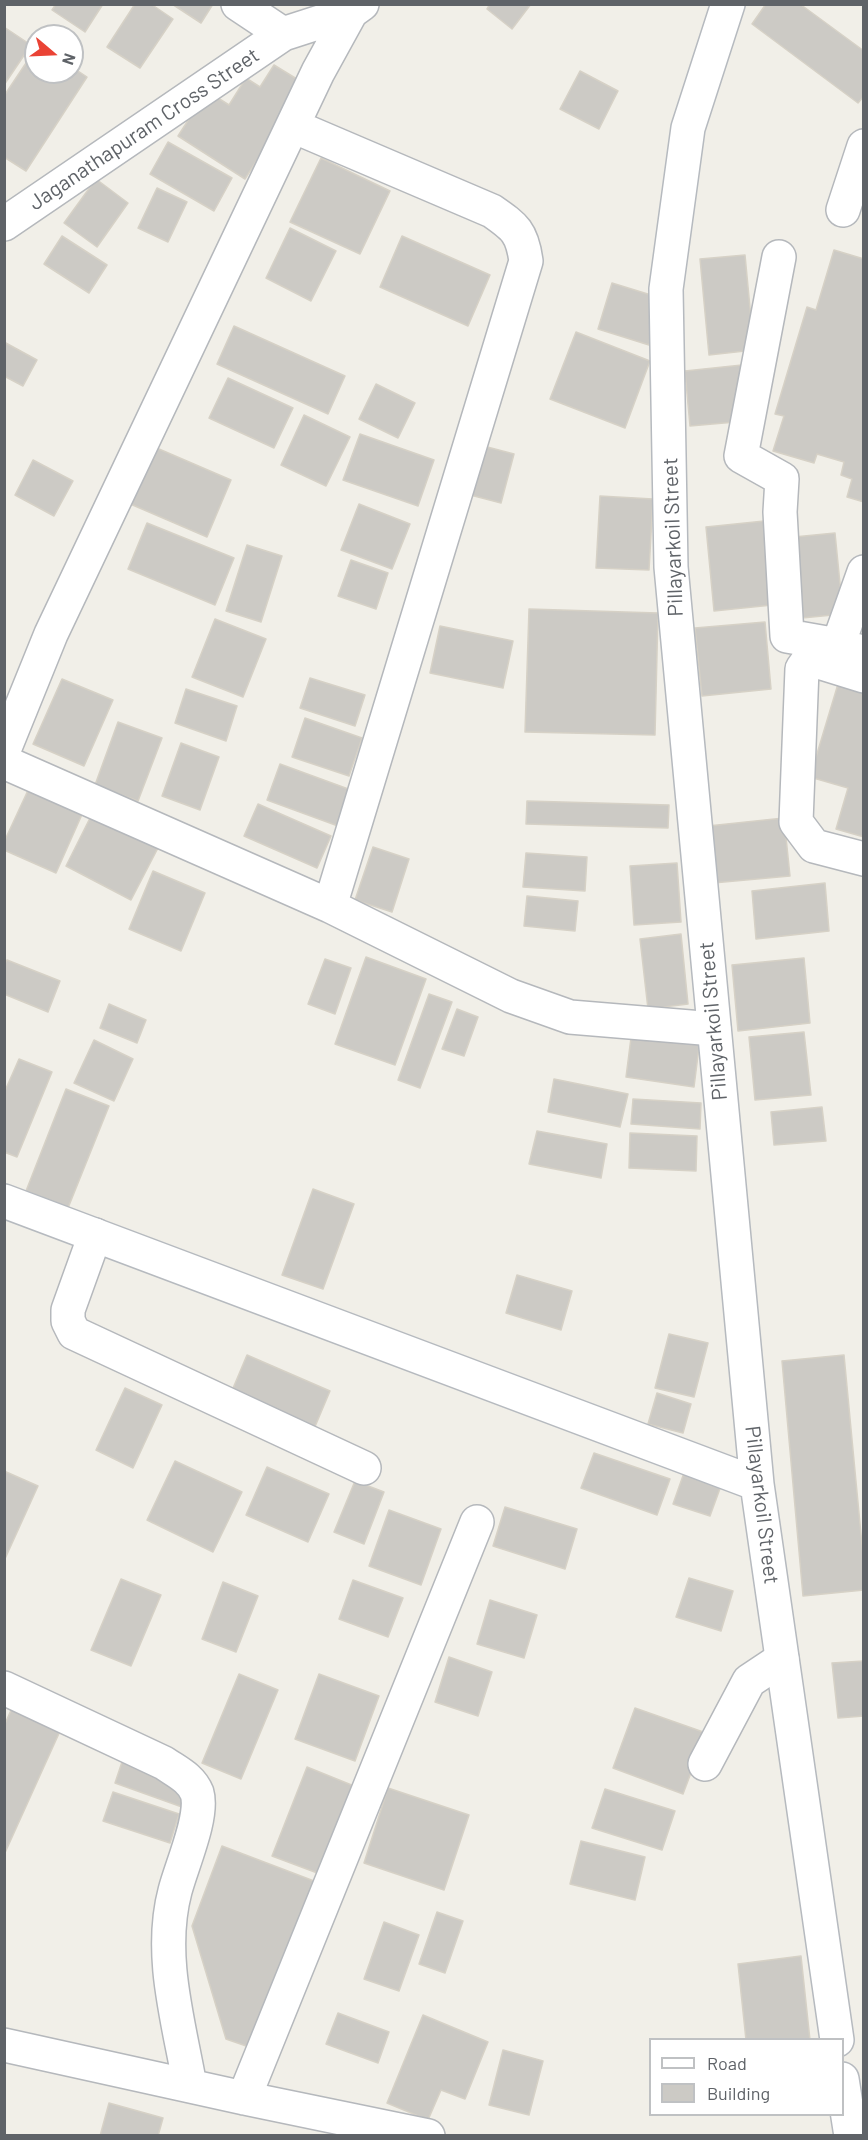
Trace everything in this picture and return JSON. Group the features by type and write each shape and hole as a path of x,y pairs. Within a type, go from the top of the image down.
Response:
{"street":[{"path":"238,4 283,34"},
{"name":"Pillayarkoil Street","path":"728,4 688,128 666,290 671,567 757,1484 837,2038"},
{"path":"4,750 51,634 318,72 357,8"},
{"name":"Jaganathapuram Cross Street","path":"12,208 283,34 357,8"},
{"path":"293,126 492,211 512,225 523,243 526,261 330,906"},
{"path":"843,210 861,161"},
{"path":"779,257 741,456 782,479 780,512 787,636 851,648 864,572"},
{"path":"864,676 809,659 802,669 796,822 814,846 864,859"},
{"path":"4,762 330,906 511,996 570,1017 714,1029"},
{"path":"4,1201 757,1484"},
{"path":"96,1235 68,1310 68,1320 74,1333 364,1468"},
{"path":"244,2098 477,1522"},
{"path":"705,1764 749,1681 782,1659"},
{"path":"4,1688 164,1764 188,1778 197,1795 197,1818 174,1893 168,1945 190,2086"},
{"path":"4,2045 428,2136"},
{"path":"844,2086 851,2136"}],"building":[{"path":"56,4 103,4 85,32 84,24 73,24 52,10"},
{"path":"135,4 151,4 173,19 140,68 107,47"},
{"path":"172,4 213,4 201,23"},
{"path":"490,4 531,4 512,29 487,9"},
{"path":"766,4 800,4 864,51 864,96 858,103 752,24"},
{"path":"4,27 24,40 24,55 4,85"},
{"path":"274,65 305,84 245,179 178,136 207,91 229,105 246,78 260,87"},
{"path":"24,66 24,84 82,84 26,171 4,157 4,96"},
{"path":"580,71 618,91 599,129 560,109"},
{"path":"168,142 232,178 214,211 150,174"},
{"path":"321,158 390,191 360,254 290,222"},
{"path":"96,179 128,203 97,247 64,223"},
{"path":"157,188 187,202 168,242 138,228"},
{"path":"290,228 336,251 311,301 266,278"},
{"path":"62,236 107,265 89,293 44,264"},
{"path":"402,236 490,275 468,326 380,287"},
{"path":"834,250 864,259 864,502 847,497 852,479 841,475 844,462 817,454 814,463 773,451 784,416 775,414 807,307 816,310"},
{"path":"745,255 754,350 709,355 700,259"},
{"path":"612,283 664,299 649,345 598,329"},
{"path":"234,326 345,376 328,414 217,364"},
{"path":"576,332 650,361 625,428 550,399"},
{"path":"4,342 37,360 23,386 4,376"},
{"path":"742,365 747,421 690,426 685,371"},
{"path":"228,378 293,408 274,448 209,418"},
{"path":"376,384 415,403 398,438 359,419"},
{"path":"304,415 350,437 326,486 281,465"},
{"path":"360,434 434,460 418,506 343,480"},
{"path":"472,443 514,454 501,503 459,492"},
{"path":"152,446 231,480 207,537 128,503"},
{"path":"33,460 73,481 54,516 15,495"},
{"path":"600,496 653,499 649,570 596,568"},
{"path":"359,504 410,524 392,569 341,550"},
{"path":"774,520 782,604 714,611 706,527"},
{"path":"147,523 234,558 215,605 128,569"},
{"path":"835,533 843,614 802,618 794,537"},
{"path":"247,545 282,556 261,622 226,611"},
{"path":"351,560 388,573 376,609 338,596"},
{"path":"529,609 658,613 655,735 525,732"},
{"path":"215,619 266,639 243,697 192,677"},
{"path":"765,622 771,689 702,696 695,628"},
{"path":"440,626 513,641 503,688 430,673"},
{"path":"310,678 365,695 355,726 300,708"},
{"path":"62,679 113,700 84,766 33,744"},
{"path":"838,684 864,691 864,837 836,829 848,788 810,777"},
{"path":"186,689 237,706 226,741 175,723"},
{"path":"305,718 362,738 349,776 292,757"},
{"path":"118,722 162,738 138,801 95,785"},
{"path":"181,743 219,757 200,810 162,796"},
{"path":"280,764 351,790 338,826 267,800"},
{"path":"30,786 84,810 56,873 4,850 4,842"},
{"path":"527,801 669,805 668,828 526,824"},
{"path":"258,804 331,836 317,868 244,836"},
{"path":"93,812 159,846 131,900 66,866"},
{"path":"784,818 790,876 713,883 708,826"},
{"path":"373,847 409,859 392,912 355,900"},
{"path":"526,853 587,857 585,891 523,887"},
{"path":"677,863 681,922 634,925 630,866"},
{"path":"153,871 205,893 181,951 129,929"},
{"path":"825,883 829,931 756,939 752,891"},
{"path":"527,896 578,901 575,931 524,926"},
{"path":"681,934 688,1004 648,1009 640,939"},
{"path":"366,957 426,979 395,1065 335,1044"},
{"path":"804,958 810,1023 738,1031 732,965"},
{"path":"325,959 351,968 335,1014 308,1004"},
{"path":"7,960 60,981 48,1012 4,994 4,965"},
{"path":"429,994 452,1002 420,1088 398,1080"},
{"path":"109,1004 146,1020 137,1043 100,1028"},
{"path":"457,1009 478,1017 464,1056 442,1049"},
{"path":"632,1030 700,1039 694,1087 626,1077"},
{"path":"804,1032 811,1095 755,1100 749,1037"},
{"path":"94,1040 133,1059 114,1101 74,1083"},
{"path":"19,1059 52,1072 17,1157 4,1152 4,1093"},
{"path":"554,1079 628,1094 620,1127 548,1112"},
{"path":"66,1089 109,1106 68,1208 26,1191"},
{"path":"633,1099 701,1103 700,1129 631,1124"},
{"path":"822,1107 826,1141 774,1145 771,1112"},
{"path":"537,1131 607,1144 601,1178 529,1164"},
{"path":"630,1133 697,1136 696,1171 629,1168"},
{"path":"313,1189 354,1204 323,1289 282,1275"},
{"path":"517,1275 572,1291 561,1330 506,1313"},
{"path":"669,1334 708,1343 694,1397 655,1388"},
{"path":"247,1355 330,1391 314,1429 231,1393"},
{"path":"844,1355 864,1566 864,1590 803,1596 782,1361"},
{"path":"125,1388 162,1405 133,1468 96,1450"},
{"path":"657,1393 691,1404 683,1433 648,1424"},
{"path":"594,1453 670,1479 657,1515 581,1488"},
{"path":"175,1461 242,1492 213,1552 147,1520"},
{"path":"267,1467 329,1494 308,1542 246,1515"},
{"path":"685,1470 722,1483 710,1516 673,1504"},
{"path":"4,1471 38,1486 4,1561"},
{"path":"355,1481 384,1492 364,1544 334,1532"},
{"path":"505,1507 577,1529 565,1569 493,1546"},
{"path":"389,1510 441,1529 421,1585 369,1566"},
{"path":"689,1578 733,1591 721,1631 676,1617"},
{"path":"121,1579 161,1595 131,1666 91,1650"},
{"path":"353,1580 403,1598 388,1637 339,1619"},
{"path":"223,1582 258,1596 236,1652 202,1639"},
{"path":"490,1600 537,1615 524,1658 477,1644"},
{"path":"449,1657 492,1672 478,1716 435,1702"},
{"path":"864,1661 864,1716 838,1718 832,1663"},
{"path":"239,1674 278,1690 241,1779 202,1763"},
{"path":"319,1674 379,1696 355,1761 295,1739"},
{"path":"12,1708 61,1729 4,1855 4,1726"},
{"path":"635,1708 706,1733 683,1794 613,1768"},
{"path":"122,1762 190,1786 182,1807 115,1783"},
{"path":"307,1767 354,1786 320,1874 272,1856"},
{"path":"388,1788 469,1815 444,1890 364,1863"},
{"path":"605,1789 675,1811 662,1850 592,1828"},
{"path":"113,1792 179,1814 170,1843 103,1821"},
{"path":"581,1841 645,1857 635,1900 570,1884"},
{"path":"222,1846 314,1881 252,2048 226,2039 192,1926"},
{"path":"437,1912 463,1921 445,1973 419,1964"},
{"path":"384,1922 419,1935 399,1991 364,1979"},
{"path":"801,1956 810,2038 746,2038 738,1964"},
{"path":"338,2013 389,2032 378,2063 326,2044"},
{"path":"423,2015 488,2042 465,2099 441,2090 428,2120 387,2103"},
{"path":"503,2050 543,2061 529,2115 489,2105"},
{"path":"109,2103 163,2118 158,2136 100,2136"}]}
